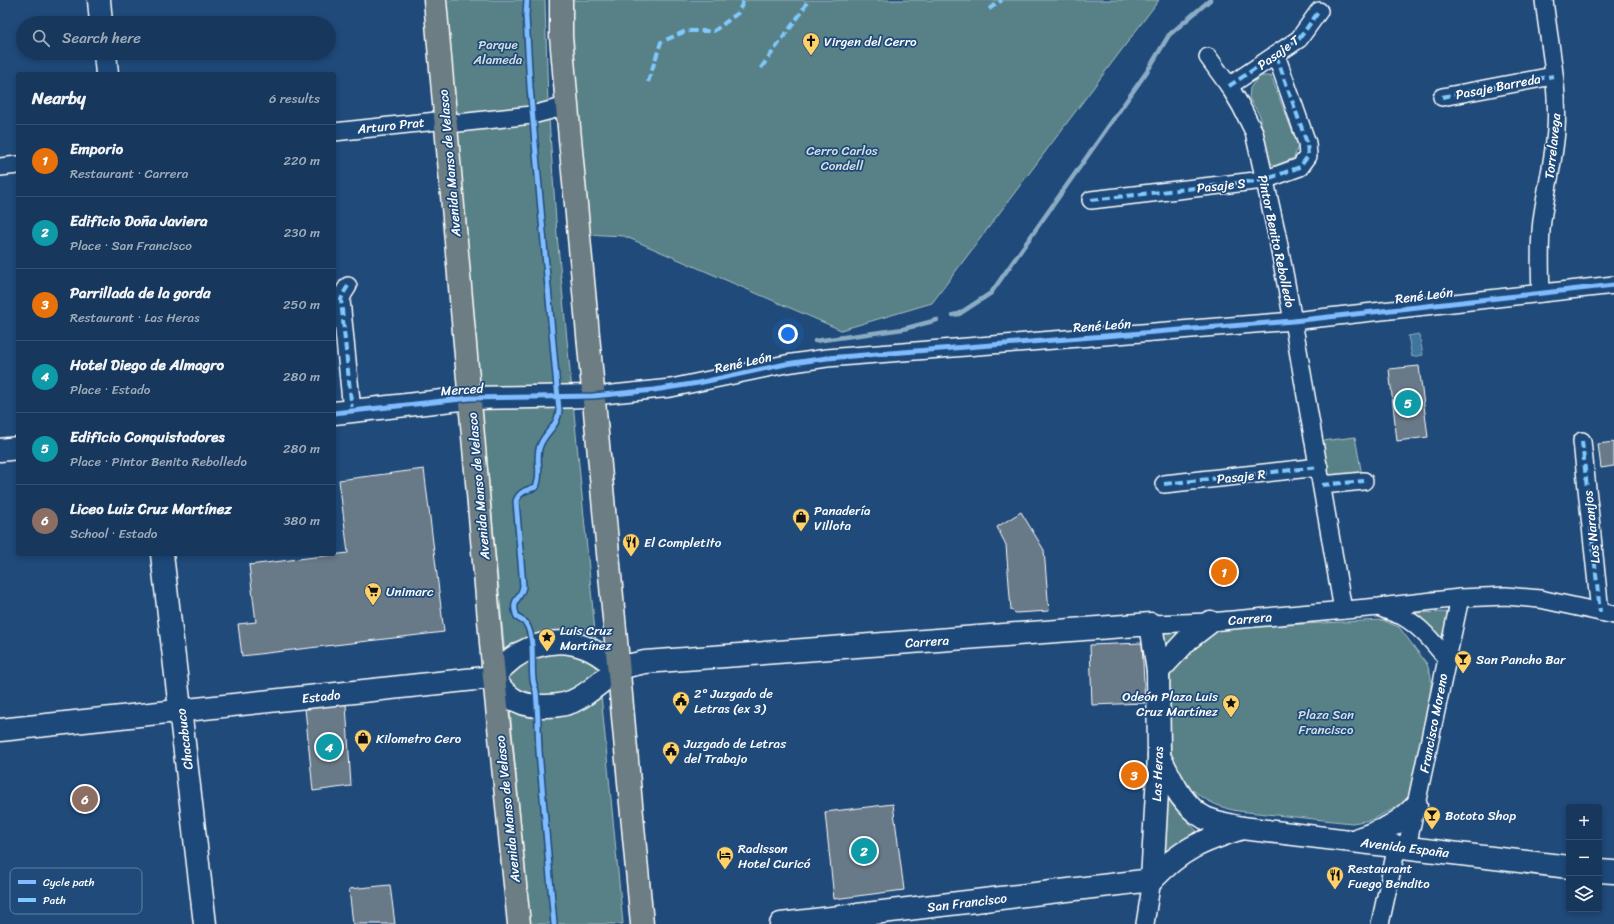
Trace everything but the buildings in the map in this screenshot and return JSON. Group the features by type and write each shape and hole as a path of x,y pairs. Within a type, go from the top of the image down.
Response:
{"main road":[{"path":"99,0 100,16"},
{"name":"Avenida Manso de Velasco","path":"435,0 470,398 500,677 519,924"},
{"path":"561,0 561,36 567,106 642,924"},
{"path":"106,60 107,72"},
{"name":"Merced","path":"343,412 470,398 593,396"},
{"path":"0,450 16,448"},
{"name":"Chacabuco","path":"162,556 205,924"},
{"path":"1158,671 1188,639 1210,622"},
{"name":"Carrera","path":"618,668 645,662 1151,624"},
{"name":"Las Heras","path":"1151,624 1158,671 1159,756 1152,880"},
{"path":"554,642 566,642 586,647 618,668 578,699 557,706 536,707 527,706 518,702 503,692 500,677 509,660 520,652 532,647 554,642"},
{"name":"Estado","path":"0,730 500,677"},
{"name":"Avenida España","path":"1159,756 1180,797 1192,808 1206,818 1242,828 1566,867"},
{"path":"1353,841 1400,822 1416,806"},
{"name":"Avenida España","path":"1152,880 1168,863 1188,849 1213,837 1242,828"},
{"path":"1602,870 1614,872"},
{"name":"San Francisco","path":"781,924 1152,880"}],"street":[{"name":"Torrelavega","path":"1541,293 1540,267 1542,221 1554,153 1556,128 1554,76 1544,0"},
{"name":"Pasaje T","path":"1229,86 1299,39 1319,11"},
{"name":"Pasaje S","path":"1091,200 1264,180 1300,167 1308,156 1307,142 1276,55"},
{"name":"Pintor Benito Rebolledo","path":"1208,56 1229,86 1254,132 1293,321 1343,610"},
{"name":"Pasaje Barreda","path":"1442,97 1554,76"},
{"name":"Arturo Prat","path":"336,132 446,120 458,122 532,115 567,106"},
{"path":"0,167 16,165"},
{"name":"René León","path":"593,396 670,388 786,364 827,358 1293,321 1614,285"},
{"path":"343,412 341,300 348,286"},
{"name":"Los Naranjos","path":"1582,441 1607,614"},
{"name":"Pasaje R","path":"1164,484 1319,467"},
{"path":"1322,485 1364,481"},
{"name":"Carrera","path":"1151,624 1210,622 1379,607 1460,598 1506,596 1525,597 1607,614"},
{"name":"Francisco Moreno","path":"1380,924 1402,847 1416,806 1446,658 1460,598"},
{"name":"Carrera","path":"1379,607 1402,616 1416,625 1430,638 1446,658"},
{"path":"550,650 568,652 587,657 598,664 600,668 599,673 589,682 570,691 554,696 540,696 524,693 504,683 500,677 506,666 523,656 550,650"},
{"name":"Las Heras","path":"1145,924 1152,880"}],"green space":[{"name":"Parque Alameda","path":"444,0 545,0 548,105 557,235 623,924 530,924"},
{"name":"Cerro Carlos Condell","path":"571,0 1159,0 932,303 841,330 624,236 583,234 568,14"},
{"path":"1259,76 1271,76 1298,146 1294,158 1274,166 1267,158 1260,116 1249,98 1250,88"},
{"path":"1355,437 1362,475 1327,479 1322,441"},
{"path":"1448,612 1443,647 1412,613"},
{"name":"Plaza San Francisco","path":"1382,620 1399,627 1427,664 1431,676 1431,691 1416,780 1411,794 1403,804 1371,820 1352,823 1238,811 1216,805 1206,800 1197,794 1181,778 1171,758 1170,670 1178,656 1213,632 1227,628"},
{"path":"1183,629 1165,649 1164,633"},
{"path":"1165,794 1175,808 1197,831 1184,839 1161,858"}],"water":[{"path":"1419,334 1423,355 1412,357 1408,336"}],"waterway":[{"path":"953,315 959,314 991,293 1148,70 1169,35 1210,0"},
{"path":"815,341 903,329 937,320"}],"marked path":[{"path":"648,82 661,42 686,31 714,31 738,13 744,0"},
{"path":"761,68 801,13 808,0"},
{"path":"989,9 1002,0"},
{"path":"1229,86 1299,39 1319,11"},
{"path":"1091,200 1264,180 1300,167 1308,156 1307,143 1276,55"},
{"path":"1442,97 1553,76"},
{"path":"348,286 341,300 352,411"},
{"path":"1582,441 1600,612"},
{"path":"1164,484 1319,467"},
{"path":"1322,485 1364,481"}],"cycle path":[{"path":"527,0 526,16 530,87 559,410 556,422 543,439 539,449 539,477 536,487 523,492 519,495 516,501 523,586 521,593 516,600 515,610 517,617 527,625 532,645 532,672 537,698 539,751 554,924"},
{"path":"336,413 470,398 593,396 654,390 698,383 786,364 827,358 1293,321 1614,285"}],"place":[{"name":"Virgen del Cerro","path":"811,56"},
{"name":"Edificio Conquistadores","path":"1408,403"},
{"name":"Panadería Villota","path":"801,532"},
{"name":"El Completito","path":"631,557"},
{"name":"Emporio","path":"1224,572"},
{"name":"Unimarc","path":"373,606"},
{"name":"Luis Cruz Martínez","path":"547,652"},
{"name":"San Pancho Bar","path":"1463,674"},
{"name":"2° Juzgado de Letras (ex 3)","path":"681,715"},
{"name":"Odeón Plaza Luis Cruz Martínez","path":"1231,718"},
{"name":"Hotel Diego de Almagro","path":"329,747"},
{"name":"Kilometro Cero","path":"363,753"},
{"name":"Juzgado de Letras del Trabajo","path":"671,765"},
{"name":"Parrillada de la gorda","path":"1134,775"},
{"name":"Liceo Luiz Cruz Martínez","path":"85,799"},
{"name":"Bototo Shop","path":"1432,830"},
{"name":"Edificio Doña Javiera","path":"864,851"},
{"name":"Radisson Hotel Curicó","path":"725,870"},
{"name":"Restaurant Fuego Bendito","path":"1335,890"}]}
